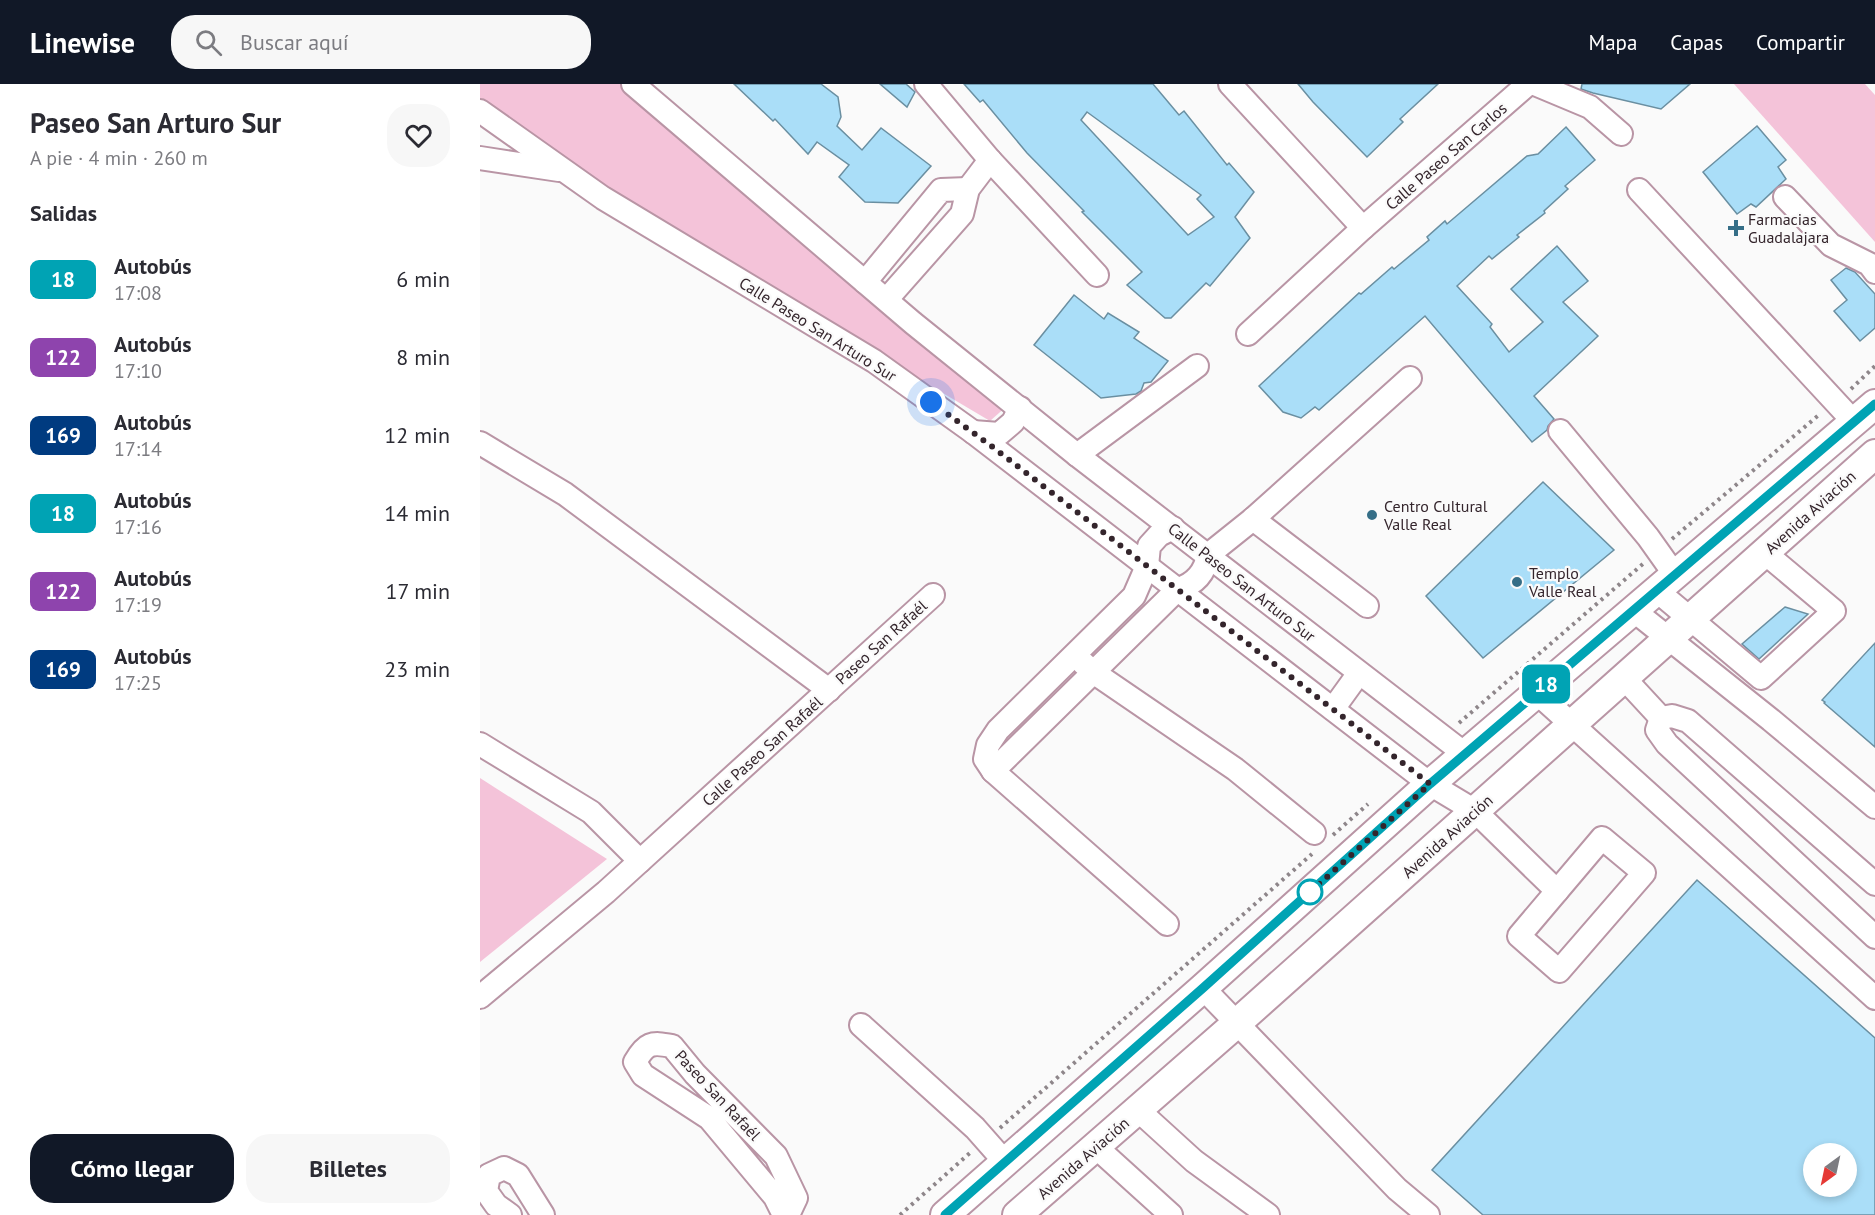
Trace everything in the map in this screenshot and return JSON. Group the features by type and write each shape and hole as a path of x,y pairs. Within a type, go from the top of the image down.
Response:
{"main road":[{"path":"945,1215 1430,784 1864,413"},
{"name":"Avenida Aviación","path":"1017,1215 1237,1023 1875,454"}],"street":[{"name":"Calle Paseo San Arturo Sur","path":"634,84 913,323 1077,455 1465,754"},
{"path":"926,84 990,160 1097,275"},
{"path":"1230,84 1364,228"},
{"name":"Calle Paseo San Carlos","path":"1248,334 1364,228 1528,84"},
{"path":"1535,84 1590,107 1621,134"},
{"name":"Calle Paseo San Arturo Sur","path":"480,111 603,198 874,361 973,432 1430,784 1475,811 1557,891"},
{"path":"480,158 565,171"},
{"path":"887,299 962,214 968,189 990,160"},
{"path":"865,282 941,190 968,189"},
{"path":"1639,190 1864,413"},
{"path":"1785,197 1831,245 1869,264 1875,272"},
{"path":"1077,455 1197,366"},
{"path":"993,771 1178,589 1190,585 1198,578 1206,567 1208,555 1253,519 1410,378"},
{"path":"973,432 999,434 1013,422 1020,408"},
{"path":"1560,431 1648,537 1665,583 1691,618 1761,678 1834,611 1765,552"},
{"name":"Calle Paseo San Rafaél","path":"480,443 565,494 829,690 640,861 480,997"},
{"path":"1253,519 1366,606"},
{"path":"1167,924 993,771 985,759 988,745 998,730 1134,596 1147,566 1149,546 1159,535 1173,528"},
{"name":"Paseo San Rafaél","path":"829,690 933,595"},
{"path":"1633,610 1875,807"},
{"path":"1075,655 1093,672 1234,769 1314,833"},
{"path":"1333,709 1359,673"},
{"path":"1624,678 1661,718"},
{"path":"1537,693 1875,998"},
{"path":"1661,718 1672,716 1688,721 1875,884"},
{"path":"1661,718 1658,730 1667,744 1875,937"},
{"path":"480,744 591,812 640,861"},
{"path":"1602,838 1644,873 1559,971 1519,936 1557,891 1602,838"},
{"path":"1203,988 1397,1189 1428,1215"},
{"path":"861,1025 975,1128 1005,1162"},
{"name":"Paseo San Rafaél","path":"654,1043 672,1046 695,1074 776,1156 796,1198 786,1215 775,1197 709,1118 643,1075 635,1062 642,1049 654,1043"},
{"path":"1138,1110 1194,1161 1268,1215"},
{"path":"1096,1146 1171,1215"},
{"path":"510,1215 496,1205 486,1191 489,1175 504,1168 519,1175 543,1215"}],"shaded area":[{"path":"480,84 627,84 1008,405 990,421 480,119"},
{"path":"1734,84 1865,84 1875,95 1875,242"},
{"path":"480,778 607,859 480,962"}],"building":[{"path":"734,84 821,84 838,97 841,117 837,126 862,150 881,128 931,166 898,203 865,202 839,177 849,165 817,142 808,154 775,119 773,121"},
{"path":"880,84 906,84 915,92 907,107"},
{"path":"964,84 1153,84 1179,115 1184,111 1227,165 1229,163 1254,192 1235,217 1250,238 1210,286 1206,283 1171,318 1165,318 1127,285 1142,272 1027,153 983,100 980,102","holes":["1087,112 1201,195 1197,199 1214,217 1188,235 1081,120"]},
{"path":"1298,84 1438,84 1400,119 1403,122 1367,157"},
{"path":"1582,84 1690,84 1661,109 1593,93 1581,89"},
{"path":"1757,126 1786,160 1778,167 1786,179 1756,207 1751,204 1737,214 1703,172"},
{"path":"1566,127 1595,160 1565,186 1568,189 1544,211 1545,213 1517,235 1519,237 1492,259 1489,256 1457,286 1492,324 1490,327 1509,352 1543,322 1511,289 1557,246 1588,281 1563,302 1598,336 1534,396 1554,419 1547,430 1532,442 1425,316 1319,410 1315,407 1301,418 1283,412 1259,386 1359,293 1361,294 1392,267 1394,269 1429,240 1427,237 1445,221 1447,224 1527,156 1538,154"},
{"path":"1846,268 1855,272 1875,294 1875,328 1860,341 1834,311 1847,300 1831,280"},
{"path":"1074,295 1104,319 1108,313 1139,332 1134,338 1168,361 1151,382 1144,383 1141,391 1136,394 1101,398 1034,345"},
{"path":"1543,482 1614,550 1483,658 1426,596"},
{"path":"1785,607 1808,614 1759,659 1742,644"},
{"path":"1875,643 1875,747 1822,700"},
{"path":"1697,880 1875,1038 1875,1215 1483,1215 1432,1170"}],"bus line":[{"name":"18","path":"945,1215 1430,784 1875,404"}],"place":[{"name":"Farmacias Guadalajara","path":"1736,228"},
{"name":"Centro Cultural Valle Real","path":"1372,515"},
{"name":"Templo Valle Real","path":"1517,582"}],"route":[{"path":"931,402 1430,784 1308,894 1310,892"}]}
